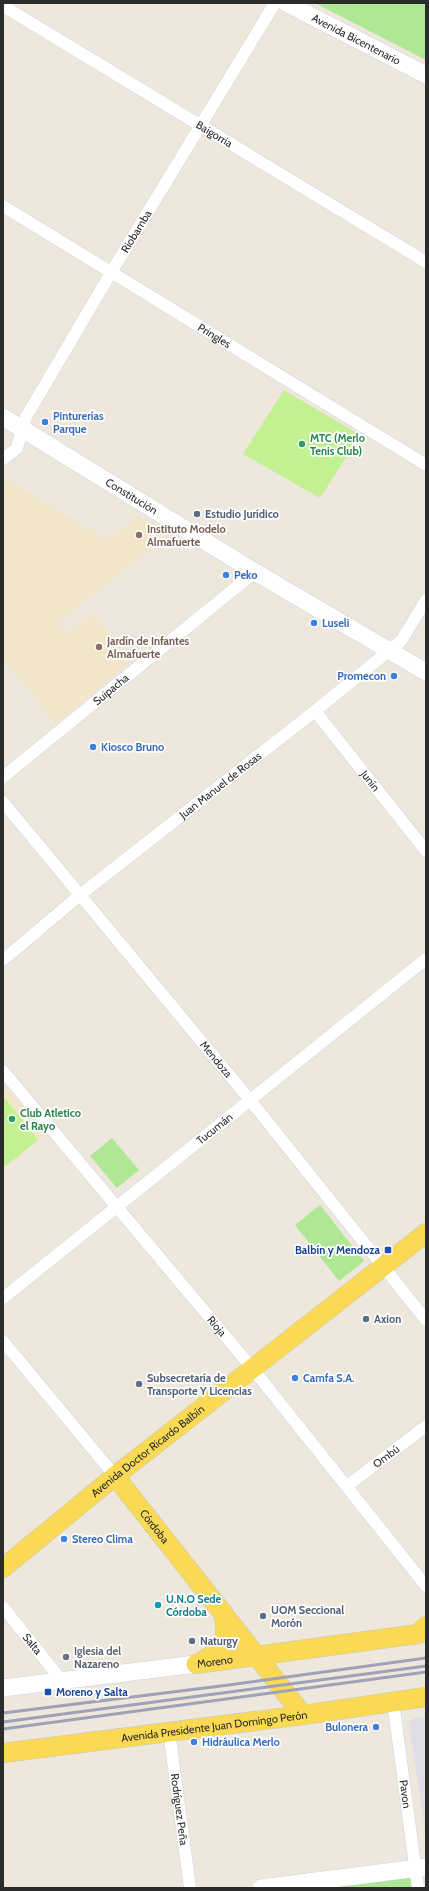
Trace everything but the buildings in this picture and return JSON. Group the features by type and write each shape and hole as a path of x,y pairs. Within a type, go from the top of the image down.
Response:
{"main road":[{"name":"Avenida Doctor Ricardo Balbín","path":"3,1568 115,1476 426,1233"},
{"name":"Córdoba","path":"115,1476 303,1715"},
{"path":"196,1664 212,1656 223,1644 227,1628 222,1613"},
{"name":"Moreno","path":"196,1664 423,1631"},
{"name":"Avenida Presidente Juan Domingo Perón","path":"3,1753 303,1715 426,1697"}],"street":[{"name":"Riobamba","path":"3,459 17,448 24,430 26,416 112,271 276,3"},
{"name":"Avenida Bicentenario","path":"286,3 426,75"},
{"name":"Baigorria","path":"3,6 426,262"},
{"name":"Pringles","path":"3,206 112,271 426,465"},
{"name":"Constitución","path":"3,417 255,572 426,672"},
{"name":"Suipacha","path":"3,777 255,572"},
{"name":"Juan Manuel de Rosas","path":"3,960 80,895 315,711 401,641 426,600"},
{"name":"Junín","path":"315,711 426,851"},
{"name":"Mendoza","path":"3,802 250,1100 426,1320"},
{"name":"Tucumán","path":"3,1298 426,959"},
{"name":"Rioja","path":"3,1071 252,1368 426,1586"},
{"name":"Córdoba","path":"3,1341 115,1476"},
{"name":"Ombú","path":"347,1486 426,1426"},
{"name":"Salta","path":"3,1607 62,1681"},
{"name":"Moreno","path":"3,1688 196,1664"},
{"name":"Pavon","path":"393,1701 420,1867 418,1888"},
{"name":"Rodríguez Peña","path":"169,1731 190,1888"},
{"path":"262,1888 420,1867"}],"shaded area":[{"path":"5,478 106,540 138,516 168,534 57,624 67,634 94,614 132,660 56,724 3,658 3,479"},
{"name":"Club Atletico el Rayo","path":"3,1083 46,1135 3,1169"},
{"path":"426,1717 426,1837 409,1723 414,1718"}],"green space":[{"path":"315,3 426,3 426,60"},
{"name":"MTC (Merlo Tenis Club)","path":"284,390 360,435 320,498 243,454"},
{"name":"Club Atletico el Rayo","path":"4,1097 38,1140 3,1168 3,1098"},
{"path":"112,1138 139,1170 117,1188 90,1156"},
{"path":"320,1205 364,1261 339,1281 295,1225"},
{"path":"410,1875 412,1888 311,1888"}],"railway":[{"path":"3,1713 229,1685 426,1658"},
{"path":"3,1722 426,1666"},
{"path":"3,1729 426,1672"}],"place":[{"name":"Pinturerías Parque","path":"45,422"},
{"name":"MTC (Merlo Tenis Club)","path":"302,444"},
{"name":"Estudio Jurídico","path":"197,514"},
{"name":"Instituto Modelo Almafuerte","path":"139,535"},
{"name":"Peko","path":"226,575"},
{"name":"Luseli","path":"314,623"},
{"name":"Jardín de Infantes Almafuerte","path":"99,647"},
{"name":"Promecon","path":"394,676"},
{"name":"Kiosco Bruno","path":"93,747"},
{"name":"Club Atletico el Rayo","path":"12,1119"},
{"name":"Balbín y Mendoza","path":"388,1250"},
{"name":"Axion","path":"366,1319"},
{"name":"Camfa S.A.","path":"295,1378"},
{"name":"Subsecretaría de Transporte Y Licencias","path":"139,1384"},
{"name":"Stereo Clima","path":"64,1539"},
{"name":"U.N.O Sede Córdoba","path":"158,1605"},
{"name":"UOM Seccional Morón","path":"263,1616"},
{"name":"Naturgy","path":"192,1641"},
{"name":"Iglesia del Nazareno","path":"66,1657"},
{"name":"Moreno y Salta","path":"48,1692"},
{"name":"Bulonera","path":"376,1727"},
{"name":"Hidráulica Merlo","path":"194,1742"}]}
